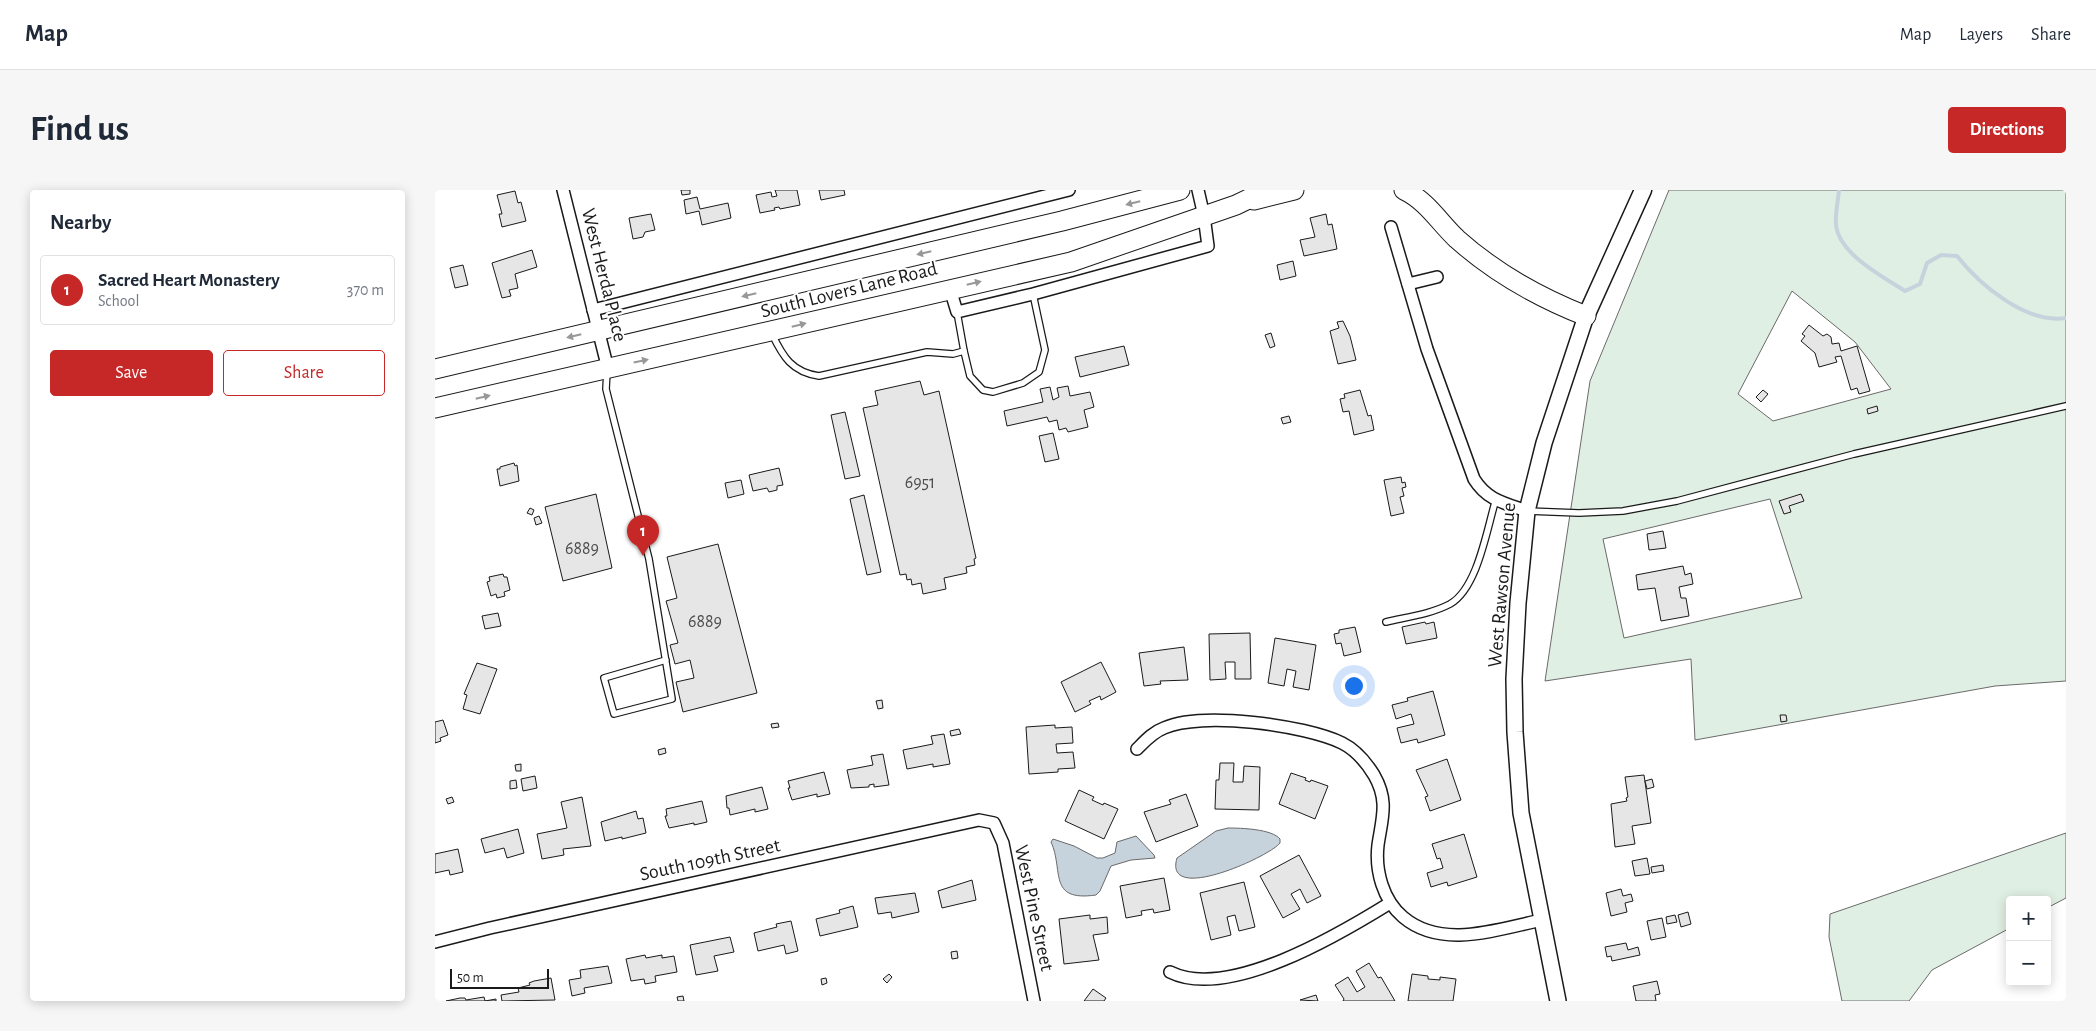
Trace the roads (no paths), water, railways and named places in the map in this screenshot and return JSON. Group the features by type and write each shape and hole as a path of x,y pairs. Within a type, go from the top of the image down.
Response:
{"main road":[{"name":"South Lovers Lane Road","path":"435,368 1053,223 1180,190"},
{"name":"South Lovers Lane Road","path":"435,408 1071,262 1201,202 1236,204 1267,190"},
{"path":"1236,204 1294,190"},
{"path":"1404,190 1431,210 1456,238 1499,272 1561,306 1586,316"},
{"path":"1421,190 1431,210"},
{"name":"West Rawson Avenue","path":"1586,316 1643,190"}],"street":[{"name":"West Herda Place","path":"563,190 608,368"},
{"path":"593,310 1069,190"},
{"path":"950,289 957,312 1033,294 1209,246 1201,202"},
{"path":"1391,227 1427,349 1471,470 1481,490 1496,499 1527,511"},
{"path":"1408,284 1437,277"},
{"name":"West Rawson Avenue","path":"1558,1001 1521,813 1515,732 1514,679 1518,603 1527,511 1544,443 1586,316"},
{"path":"1137,749 1153,734 1163,728 1175,724 1206,721 1264,724 1316,734 1342,743 1361,758 1375,777 1379,786 1384,817 1378,845 1379,873 1385,894 1390,903 1405,918 1414,925 1443,935 1475,933 1542,920"},
{"name":"South 109th Street","path":"435,942 490,928 979,820 994,824"},
{"name":"West Pine Street","path":"994,824 1003,843 1034,1001"},
{"path":"1170,972 1182,979 1202,983 1226,980 1257,972 1287,961 1330,940 1390,903"}],"lane":[{"path":"957,312 970,376 983,390 993,392 1023,383 1039,372 1045,350 1033,294"},
{"path":"771,332 785,358 796,369 805,374 819,376 927,352 953,354 964,351"},
{"path":"608,368 606,389 649,559 673,699 614,714 604,678 666,660"},
{"path":"1527,511 1579,513 1623,511 1677,501 1854,454 2066,406"},
{"path":"1386,622 1424,613 1451,603 1468,585 1481,556 1496,499"}],"waterway":[{"path":"1839,190 1836,225 1839,236 1845,246 1863,264 1905,291 1920,284 1927,263 1941,255 1957,256 1991,290 2020,309 2035,315 2066,318"}],"place":[{"name":"Sacred Heart Monastery","path":"643,556"}]}
